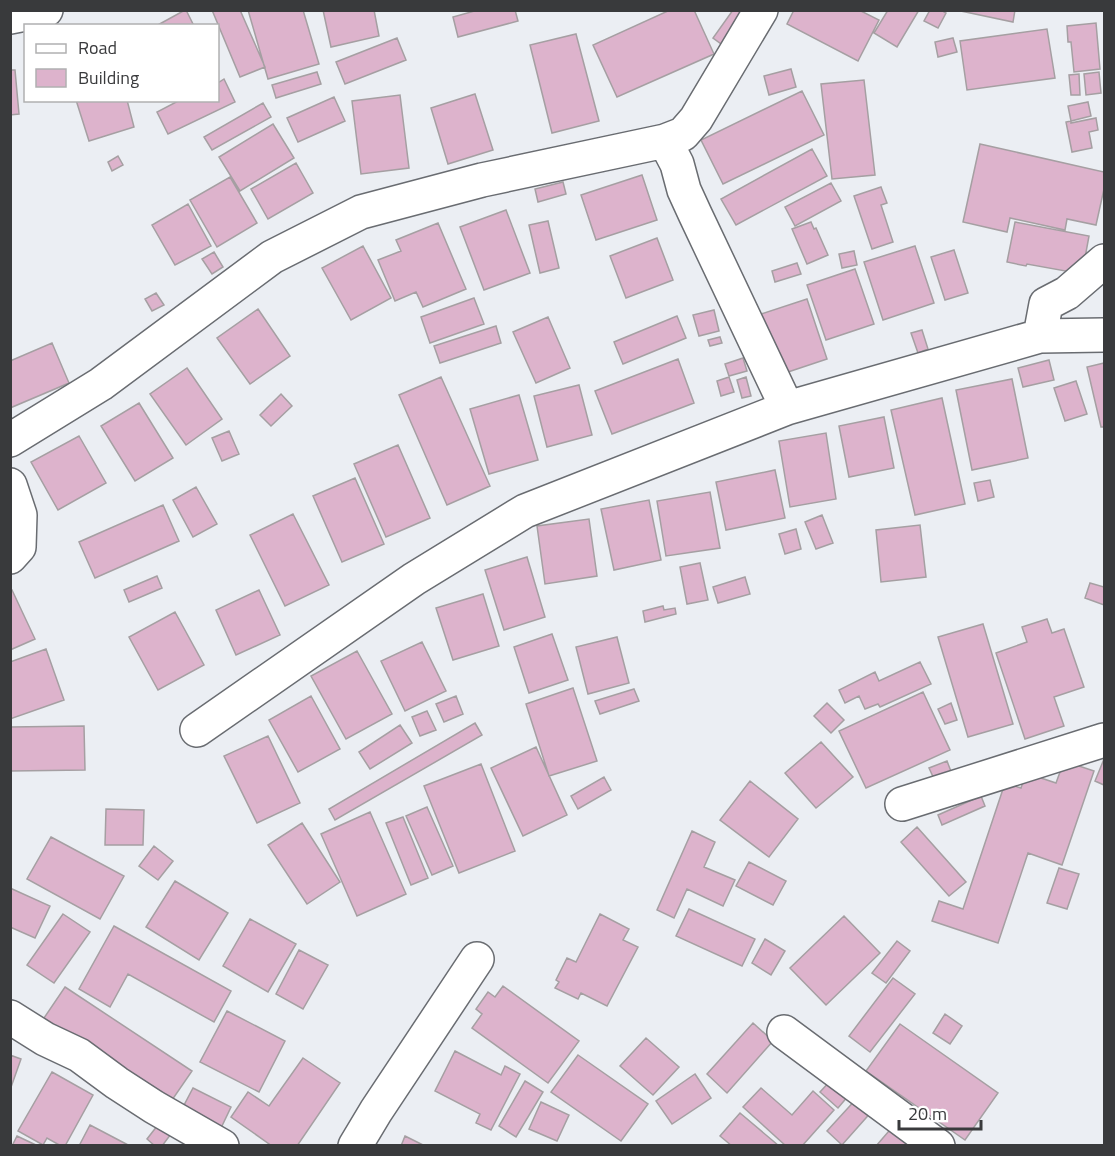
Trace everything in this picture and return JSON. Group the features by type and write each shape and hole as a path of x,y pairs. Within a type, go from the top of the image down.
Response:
{"street":[{"path":"10,17 46,10"},
{"path":"10,440 101,384 272,257 361,212 482,180 665,141 683,134 696,119 761,10"},
{"path":"665,141 677,164 684,190 787,408"},
{"path":"1040,336 1046,304 1067,293 1104,261"},
{"path":"197,730 414,579 525,511 787,408 1040,336 1104,335"},
{"path":"10,485 20,515 19,547 10,556"},
{"path":"902,804 1104,740"},
{"path":"355,1146 477,958"},
{"path":"10,1017 45,1039 79,1054 154,1107 222,1146"},
{"path":"784,1032 938,1146"}],"building":[{"path":"186,10 193,24 160,24"},
{"path":"212,10 240,10 265,67 240,77"},
{"path":"248,10 303,10 319,64 268,79"},
{"path":"323,10 374,10 379,36 331,47"},
{"path":"478,10 515,10 518,21 458,37 453,17"},
{"path":"670,10 694,10 714,54 617,97 593,45"},
{"path":"733,10 755,10 728,49 713,38"},
{"path":"794,10 859,10 879,20 858,61 787,24"},
{"path":"888,10 919,10 897,47 874,33"},
{"path":"930,10 941,10 946,13 938,28 924,21"},
{"path":"956,10 1015,10 1013,22"},
{"path":"1096,23 1100,69 1074,72 1067,26"},
{"path":"1047,29 1055,78 967,90 960,41"},
{"path":"576,34 599,121 552,133 530,45"},
{"path":"397,38 406,60 345,84 336,62"},
{"path":"953,38 957,52 938,57 935,42"},
{"path":"791,69 796,87 769,95 764,76"},
{"path":"10,70 15,70 19,114 10,115"},
{"path":"317,72 321,84 276,98 272,85"},
{"path":"1099,72 1101,93 1086,95 1084,74"},
{"path":"1079,74 1080,95 1071,95 1069,75"},
{"path":"224,79 235,102 168,134 157,112 176,102 219,102 219,82"},
{"path":"864,80 875,175 832,179 821,84"},
{"path":"802,91 824,135 723,184 701,140"},
{"path":"475,94 493,150 448,164 431,108"},
{"path":"400,95 409,168 361,174 352,101"},
{"path":"334,97 345,121 298,142 287,118"},
{"path":"77,102 128,102 134,127 89,141"},
{"path":"1088,102 1091,116 1071,121 1068,106"},
{"path":"263,103 271,117 212,150 204,137"},
{"path":"1096,118 1098,130 1089,132 1092,148 1072,152 1066,122"},
{"path":"273,124 294,158 240,191 219,157"},
{"path":"980,144 1104,172 1104,189 1096,225 1067,219 1065,230 1010,218 1007,232 963,222"},
{"path":"812,149 827,176 736,225 721,199"},
{"path":"118,156 123,165 112,171 108,162"},
{"path":"296,163 313,193 268,219 251,189"},
{"path":"642,175 657,220 596,240 581,195"},
{"path":"230,177 257,223 217,247 190,200"},
{"path":"563,182 566,194 538,202 535,189"},
{"path":"831,183 841,201 795,226 785,207"},
{"path":"881,187 887,203 881,205 893,242 872,249 854,196"},
{"path":"188,204 211,246 175,265 152,225"},
{"path":"506,210 530,273 484,290 460,227"},
{"path":"548,221 559,268 540,273 529,225"},
{"path":"811,222 828,255 807,264 792,229"},
{"path":"1015,222 1089,236 1082,274 1007,262"},
{"path":"438,223 466,289 423,307 416,292 395,301 378,260 401,251 396,240"},
{"path":"657,238 673,280 626,298 610,256"},
{"path":"363,246 391,298 351,320 322,268"},
{"path":"915,246 934,303 883,320 864,262"},
{"path":"954,250 968,293 945,300 931,257"},
{"path":"854,251 857,265 842,268 839,254"},
{"path":"214,252 223,267 212,274 202,259"},
{"path":"797,263 801,274 775,282 772,271"},
{"path":"855,269 874,324 826,340 807,285"},
{"path":"156,293 164,305 152,311 145,299"},
{"path":"474,298 484,324 430,343 421,317"},
{"path":"807,299 827,359 776,376 755,316"},
{"path":"258,309 290,356 250,384 217,338"},
{"path":"714,310 719,331 699,336 693,315"},
{"path":"677,316 686,338 623,364 614,342"},
{"path":"548,317 570,368 536,383 513,332"},
{"path":"496,326 501,343 440,363 434,346"},
{"path":"922,330 928,349 918,353 911,333"},
{"path":"720,337 722,343 710,346 708,340"},
{"path":"52,343 69,383 10,408 10,361"},
{"path":"743,358 747,371 729,376 725,364"},
{"path":"678,359 694,403 612,434 595,391"},
{"path":"1049,360 1054,380 1023,387 1018,368"},
{"path":"1104,363 1104,427 1101,427 1087,367"},
{"path":"187,368 222,419 186,445 150,394"},
{"path":"441,377 490,486 447,505 399,395"},
{"path":"729,377 734,392 721,396 717,381"},
{"path":"746,377 751,396 742,398 737,380"},
{"path":"1012,379 1028,458 972,470 956,390"},
{"path":"1076,381 1087,414 1065,421 1054,388"},
{"path":"579,385 592,435 547,447 534,396"},
{"path":"281,394 292,406 271,426 260,415"},
{"path":"519,395 538,460 489,474 470,409"},
{"path":"942,398 965,504 915,515 891,410"},
{"path":"139,403 173,458 135,481 101,426"},
{"path":"884,417 894,468 849,477 839,426"},
{"path":"229,431 239,454 222,461 212,438"},
{"path":"826,433 836,499 790,507 779,441"},
{"path":"79,436 106,483 58,510 31,462"},
{"path":"398,445 430,518 386,537 354,464"},
{"path":"775,470 785,518 726,530 716,482"},
{"path":"355,478 384,544 342,562 313,496"},
{"path":"990,480 994,497 978,501 974,483"},
{"path":"196,487 217,524 193,537 173,500"},
{"path":"710,492 720,548 666,556 657,501"},
{"path":"649,500 661,560 614,570 601,509"},
{"path":"163,505 179,541 95,578 79,542"},
{"path":"293,514 329,585 285,606 250,535"},
{"path":"822,515 833,543 816,549 805,522"},
{"path":"589,519 597,576 545,584 537,526"},
{"path":"920,525 926,577 881,582 876,530"},
{"path":"796,529 801,549 785,554 779,534"},
{"path":"527,557 545,617 504,630 485,570"},
{"path":"700,563 708,600 687,604 680,567"},
{"path":"157,576 162,588 129,602 124,590"},
{"path":"745,577 750,594 718,603 713,587"},
{"path":"1090,583 1104,587 1104,605 1085,598"},
{"path":"12,590 35,639 10,650 10,591"},
{"path":"259,590 280,635 236,655 216,610"},
{"path":"483,594 499,646 453,660 436,608"},
{"path":"663,606 664,610 675,608 676,614 645,622 643,611"},
{"path":"175,612 204,665 158,690 129,637"},
{"path":"1047,619 1052,633 1064,629 1084,687 1054,697 1064,726 1025,739 996,653 1027,642 1022,627"},
{"path":"983,624 1013,724 968,737 938,637"},
{"path":"552,634 568,680 529,693 514,647"},
{"path":"617,637 629,683 588,694 576,647"},
{"path":"422,642 446,691 405,711 381,661"},
{"path":"46,649 64,700 10,719 10,662"},
{"path":"357,651 392,714 346,739 311,676"},
{"path":"920,662 931,684 880,707 878,704 865,709 859,696 845,703 839,690 875,672 879,681"},
{"path":"573,688 597,761 549,776 526,704"},
{"path":"634,689 639,701 600,714 595,701"},
{"path":"923,692 950,750 866,788 839,731"},
{"path":"311,696 340,749 298,772 269,720"},
{"path":"456,696 463,714 444,722 436,704"},
{"path":"827,703 844,720 831,733 814,716"},
{"path":"951,703 957,720 945,724 938,709"},
{"path":"427,711 436,730 420,736 412,717"},
{"path":"475,723 482,735 335,820 329,809"},
{"path":"400,725 412,743 370,769 359,752"},
{"path":"84,726 85,770 11,771 10,727"},
{"path":"268,736 300,803 257,823 224,756"},
{"path":"821,742 853,777 816,808 785,773"},
{"path":"536,747 567,815 523,836 491,768"},
{"path":"1104,759 1104,785 1095,781"},
{"path":"947,761 952,774 935,781 929,768"},
{"path":"1064,761 1094,771 1062,865 1028,853 998,943 932,921 939,901 963,909 1005,783 1021,788 1026,773 1056,783"},
{"path":"481,764 515,851 459,873 424,786"},
{"path":"604,777 611,790 578,809 571,796"},
{"path":"750,781 798,819 769,857 720,820"},
{"path":"981,796 985,806 942,825 938,815"},
{"path":"427,807 453,866 432,875 406,816"},
{"path":"106,809 144,810 143,845 105,845"},
{"path":"370,812 406,894 357,916 321,834"},
{"path":"403,817 428,878 411,885 386,823"},
{"path":"302,823 340,882 307,904 268,845"},
{"path":"917,827 966,882 949,896 901,842"},
{"path":"692,831 715,842 704,867 735,880 723,906 687,889 674,918 657,910"},
{"path":"51,837 124,876 100,919 27,879"},
{"path":"154,846 173,861 158,880 139,866"},
{"path":"749,862 786,881 773,905 736,886"},
{"path":"1059,868 1079,874 1067,909 1047,903"},
{"path":"175,881 228,913 199,960 146,927"},
{"path":"10,888 50,906 35,938 10,927"},
{"path":"689,909 755,939 742,966 676,936"},
{"path":"63,914 90,932 54,983 27,965"},
{"path":"600,914 629,929 623,940 638,947 607,1006 581,993 578,999 555,988 559,982 556,980 567,958 576,962"},
{"path":"844,916 880,953 826,1005 790,968"},
{"path":"250,919 296,944 268,992 223,966"},
{"path":"114,926 231,991 214,1022 128,974 110,1007 79,989"},
{"path":"765,939 785,951 771,975 752,963"},
{"path":"897,941 910,951 886,983 872,973"},
{"path":"299,950 328,965 303,1009 276,994"},
{"path":"893,978 915,994 870,1052 849,1036"},
{"path":"503,986 579,1041 548,1083 472,1028 482,1014 476,1009 488,992 495,997"},
{"path":"65,987 192,1071 170,1103 44,1018"},
{"path":"227,1011 285,1041 259,1092 200,1062"},
{"path":"945,1014 962,1026 950,1044 933,1033"},
{"path":"753,1023 773,1041 727,1093 707,1074"},
{"path":"900,1024 998,1093 965,1140 866,1071"},
{"path":"646,1038 679,1067 653,1095 620,1066"},
{"path":"455,1051 501,1075 505,1066 520,1074 491,1130 476,1123 480,1114 435,1091"},
{"path":"10,1055 21,1059 10,1090"},
{"path":"578,1055 648,1104 621,1141 551,1092"},
{"path":"303,1058 340,1083 297,1146 272,1146 231,1117 248,1092 269,1106"},
{"path":"52,1072 93,1095 65,1146 47,1138 43,1145 18,1131"},
{"path":"695,1074 711,1098 672,1124 656,1101"},
{"path":"832,1079 849,1095 838,1108 820,1092"},
{"path":"525,1081 543,1092 516,1137 499,1126"},
{"path":"193,1088 231,1107 221,1128 182,1109"},
{"path":"761,1088 792,1115 813,1091 834,1110 802,1146 786,1146 743,1107"},
{"path":"858,1097 873,1110 842,1145 827,1131"},
{"path":"541,1102 569,1115 557,1141 529,1129"},
{"path":"740,1113 779,1146 732,1146 720,1136"},
{"path":"161,1121 174,1130 162,1146 155,1146 147,1139"},
{"path":"895,1124 920,1146 876,1146"},
{"path":"90,1125 130,1146 79,1146"},
{"path":"17,1136 38,1146 12,1146"},
{"path":"405,1136 425,1146 401,1146"}]}
